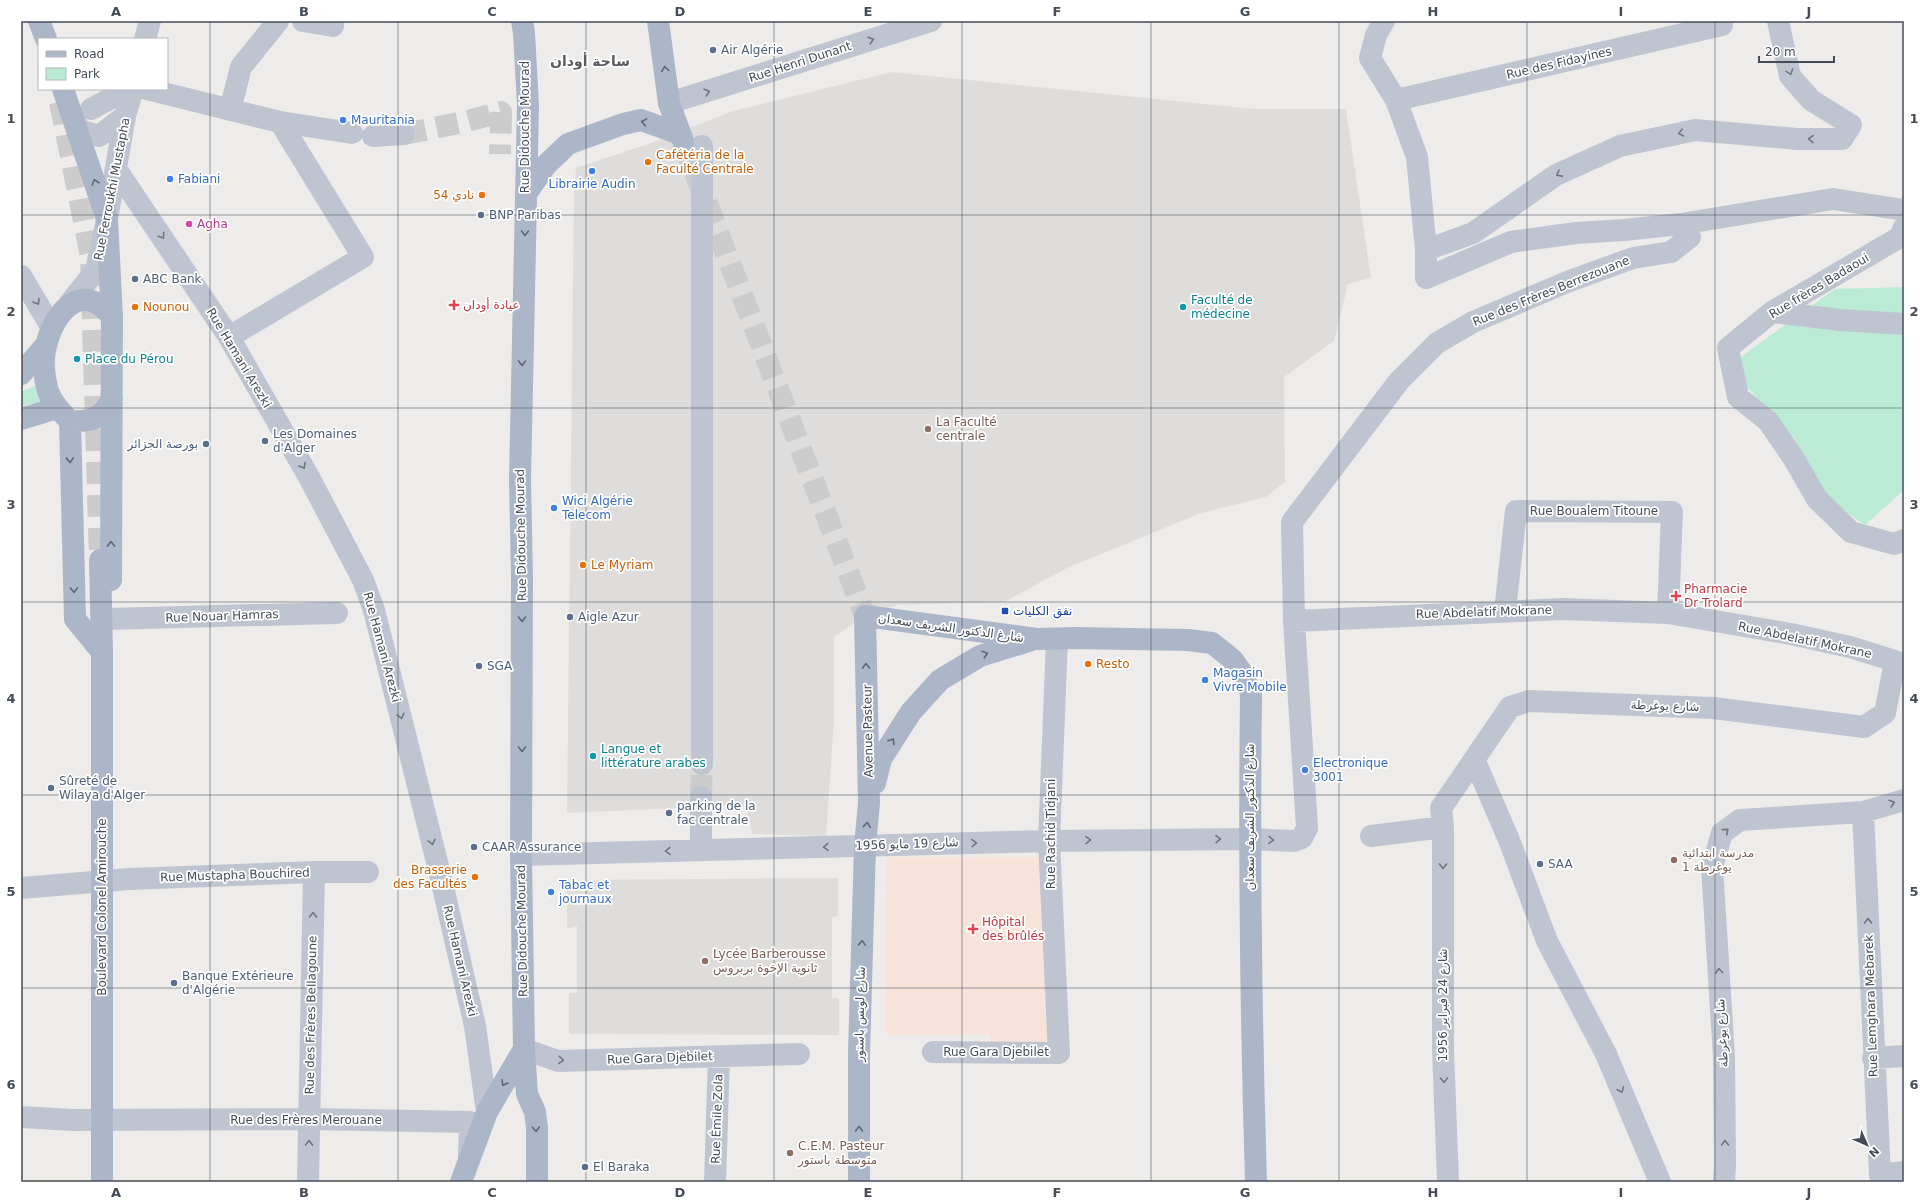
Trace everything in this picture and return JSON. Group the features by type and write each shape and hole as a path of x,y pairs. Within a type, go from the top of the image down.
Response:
{"main road":[{"path":"34,21 40,38"},
{"path":"39,21 46,38"},
{"name":"Rue Didouche Mourad","path":"522,21 528,105 520,480 522,577 521,855 524,1049 528,1094 535,1112 537,1128 537,1182"},
{"path":"658,21 669,104 689,140"},
{"path":"62,97 107,219 112,317 111,602 102,652"},
{"path":"526,194 546,165 568,144 623,124 641,120 689,140"},
{"path":"102,652 75,619 64,414 49,392 45,376 49,337 58,314 69,304 89,300 106,308 112,317"},
{"path":"21,374 49,337"},
{"path":"21,419 64,414 90,421 106,409 112,399"},
{"name":"Boulevard Colonel Amirouche","path":"100,560 102,652 102,1182"},
{"name":"شارغ الدكتور الشريف سعدان","path":"865,616 1047,639 1188,640 1212,643 1232,659 1242,673 1251,693 1249,839 1252,1051 1256,1182"},
{"name":"Avenue Pasteur","path":"865,616 870,804 865,846"},
{"name":"شارغ الدكتور الشريف سعدان","path":"870,804 881,759 911,712 940,680 980,656 1047,639"},
{"name":"شارع لويس باستور","path":"860,1182 859,1054 865,846"},
{"path":"461,1182 488,1112 524,1049"}],"street":[{"path":"145,38 150,21"},
{"path":"230,110 241,67 278,21"},
{"path":"303,21 333,26"},
{"name":"Rue Henri Dunant","path":"669,104 931,21"},
{"path":"1384,21 1376,35 1370,58 1396,100 1417,157 1426,250 1426,278 1511,242 1576,233 1681,224 1833,199 1904,210"},
{"path":"1426,250 1473,233 1556,175 1620,146 1695,130 1797,139 1842,139 1851,125 1811,100 1790,76 1778,21"},
{"name":"Rue des Fidayines","path":"1396,100 1722,25"},
{"path":"91,109 126,90"},
{"name":"Rue Ferroukhi Mustapha","path":"69,304 96,270 107,219 125,116 133,90"},
{"path":"151,90 280,122 352,133"},
{"path":"62,97 79,130 99,136 125,116"},
{"path":"229,337 363,256 280,122"},
{"path":"373,136 404,134"},
{"path":"689,140 702,764"},
{"name":"Rue Hamani Arezki","path":"116,169 229,337 310,479 363,580 374,610 439,870 475,1026 488,1112"},
{"path":"107,219 121,208 129,206 145,212"},
{"name":"Rue des Frères Berrezouane","path":"1294,621 1292,522 1400,381 1438,343 1473,322 1567,282 1633,258 1671,252 1690,237 1681,224"},
{"name":"Rue frères Badaoui","path":"1904,227 1900,237 1772,312 1728,348 1738,397 1768,421 1794,460 1817,499 1851,532 1894,544 1904,540"},
{"path":"21,276 49,337"},
{"path":"1772,312 1841,320 1904,324"},
{"name":"Rue Boualem Titoune","path":"1505,611 1516,511 1672,512 1668,613"},
{"name":"Rue Abdelatif Mokrane","path":"1294,621 1563,609 1668,613 1791,634 1850,647 1895,661"},
{"name":"Rue Nouar Hamras","path":"107,619 337,613"},
{"name":"شارع 19 مايو 1956","path":"521,855 1049,841 1294,840 1302,838 1307,828 1294,621"},
{"name":"Rue Rachid Tidjani","path":"1047,639 1049,841 1059,1053"},
{"name":"شارع يوغرطة","path":"1442,818 1474,759 1510,706 1528,701 1713,708 1864,727 1885,713 1895,661"},
{"path":"1474,759 1509,840 1546,941 1606,1054 1660,1182"},
{"path":"701,797 701,850"},
{"name":"شارع يوغرطة","path":"1724,1182 1724,1057 1712,867 1722,833 1740,820 1863,812 1904,800"},
{"name":"Rue Lemghara Mebarek","path":"1863,812 1873,1058 1880,1175 1904,1172"},
{"path":"1371,836 1442,818"},
{"name":"شارع 24 فبراير 1956","path":"1442,818 1443,1049 1448,1182"},
{"name":"Rue Mustapha Bouchired","path":"21,888 102,882 314,872 368,872"},
{"name":"Rue des Frères Bellagoune","path":"308,1182 314,872"},
{"name":"Rue Gara Djebilet","path":"524,1049 558,1061 799,1054"},
{"name":"Rue Gara Djebilet","path":"933,1052 1059,1053"},
{"path":"1873,1058 1904,1056"},
{"name":"Rue Émile Zola","path":"715,1182 719,1057"},
{"name":"Rue des Frères Merouane","path":"21,1117 73,1120 309,1119 470,1122 469,1161"}],"shaded area":[{"name":"La Faculté centrale","path":"892,72 1254,109 1346,109 1371,278 1348,284 1334,341 1284,377 1285,482 1266,497 1201,513 1067,568 1004,602 897,605 865,616 834,637 834,721 826,836 752,834 746,805 567,813 574,192 576,168 648,144 733,111"},
{"name":"Hôpital des brûlés","path":"887,857 1039,857 1066,1042 990,1042 990,1035 886,1035"},
{"name":"Lycée Barberousse ثانوية الإخوة بربروس","path":"838,878 838,916 832,917 832,998 839,998 839,1035 569,1034 569,993 577,993 577,926 567,929 567,880"}],"green space":[{"path":"1904,287 1904,490 1865,525 1818,493 1794,439 1739,378 1742,356 1835,289"},
{"path":"44,382 46,401 21,406 21,392"}],"tunnel":[{"path":"60,102 91,256 100,560"},
{"path":"404,134 464,122 501,112 500,154"},
{"path":"683,141 865,616"},
{"path":"701,797 702,764"}],"place":[{"name":"Air Algérie","path":"713,50"},
{"name":"Mauritania","path":"343,120"},
{"name":"Cafétéria de la Faculté Centrale","path":"648,162"},
{"name":"Librairie Audin","path":"592,171"},
{"name":"Fabiani","path":"170,179"},
{"name":"نادي 54","path":"482,195"},
{"name":"BNP Paribas","path":"481,215"},
{"name":"Agha","path":"189,224"},
{"name":"ABC Bank","path":"135,279"},
{"name":"عيادة أودان","path":"454,305"},
{"name":"Nounou","path":"135,307"},
{"name":"Faculté de médecine","path":"1183,307"},
{"name":"Place du Pérou","path":"77,359"},
{"name":"La Faculté centrale","path":"928,429"},
{"name":"Les Domaines d'Alger","path":"265,441"},
{"name":"بورصة الجزائر","path":"206,444"},
{"name":"Wici Algérie Telecom","path":"554,508"},
{"name":"Le Myriam","path":"583,565"},
{"name":"Pharmacie Dr Trolard","path":"1676,596"},
{"name":"نفق الكليات","path":"1005,611"},
{"name":"Aigle Azur","path":"570,617"},
{"name":"Resto","path":"1088,664"},
{"name":"SGA","path":"479,666"},
{"name":"Magasin Vivre Mobile","path":"1205,680"},
{"name":"Langue et littérature arabes","path":"593,756"},
{"name":"Electronique 3001","path":"1305,770"},
{"name":"Sûreté de Wilaya d'Alger","path":"51,788"},
{"name":"parking de la fac centrale","path":"669,813"},
{"name":"CAAR Assurance","path":"474,847"},
{"name":"مدرسة ابتدائية يوغرطة 1","path":"1674,860"},
{"name":"SAA","path":"1540,864"},
{"name":"Brasserie des Facultés","path":"475,877"},
{"name":"Tabac et journaux","path":"551,892"},
{"name":"Hôpital des brûlés","path":"973,929"},
{"name":"Lycée Barberousse ثانوية الإخوة بربروس","path":"705,961"},
{"name":"Banque Extérieure d'Algérie","path":"174,983"},
{"name":"C.E.M. Pasteur متوسطة باستور","path":"790,1153"},
{"name":"El Baraka","path":"585,1167"}],"district":[{"name":"ساحة أودان","path":"590,61"}]}
